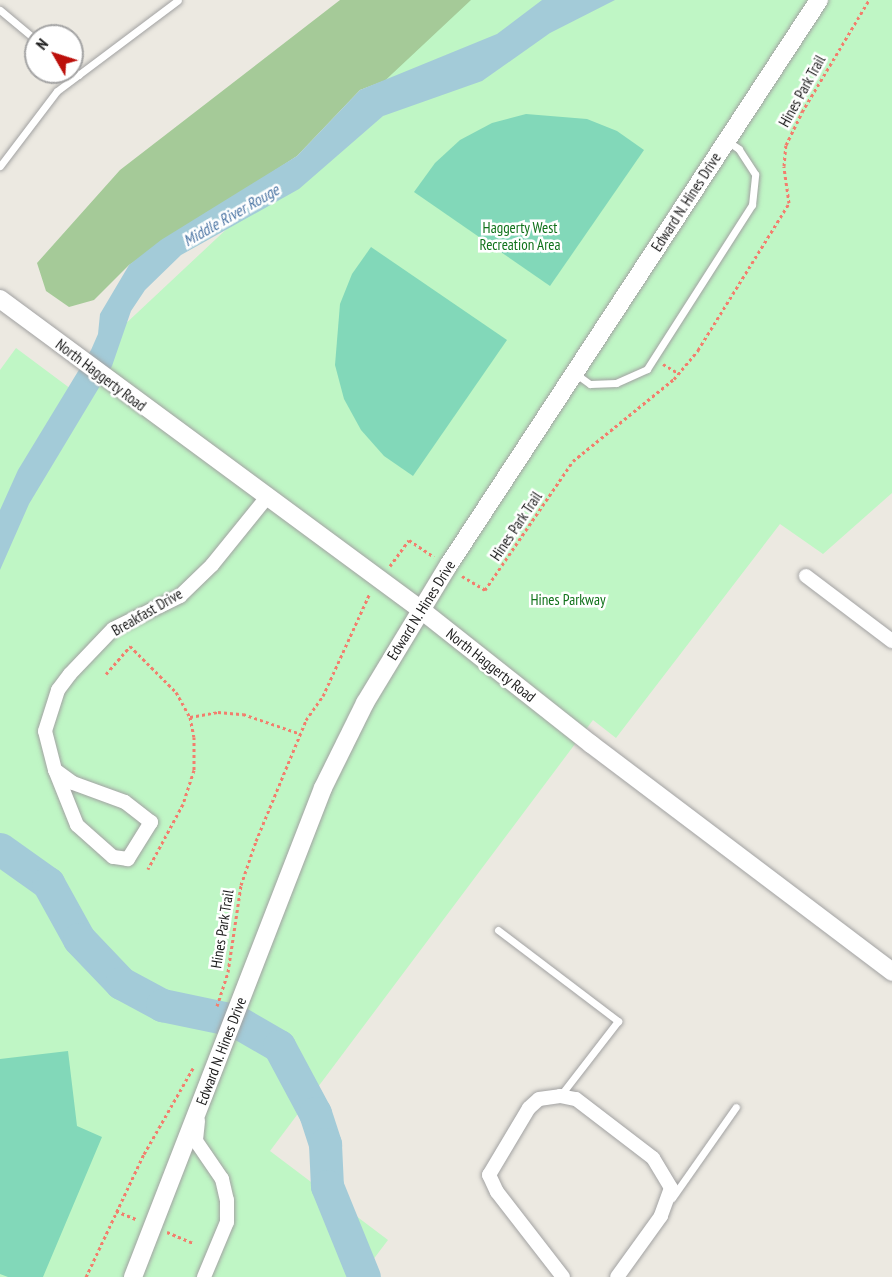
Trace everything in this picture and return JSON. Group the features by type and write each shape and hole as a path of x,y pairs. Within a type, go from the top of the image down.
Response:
{"street":[{"name":"Edward N. Hines Drive","path":"133,1277 323,788 365,702 420,609 819,0"},
{"name":"North Haggerty Road","path":"0,299 420,609 591,744 892,972"},
{"name":"Breakfast Drive","path":"55,770 73,783 126,802 151,822 128,859 113,857 77,825 55,770 45,730 58,690 70,674 113,629 180,596 213,566 267,497"},
{"path":"806,576 892,640"},
{"path":"562,1277 497,1192 489,1175 529,1108 539,1099 560,1096 576,1099 653,1158 671,1188 667,1204 616,1277"},
{"path":"198,1110 196,1141 222,1179 227,1200 227,1222 204,1277"}],"lane":[{"path":"84,71 178,0"},
{"path":"0,10 24,30"},
{"path":"0,166 57,91 67,84"},
{"path":"574,373 590,384 616,382 647,369 655,357 752,205 755,174 739,149 726,141"},
{"path":"498,930 618,1021 560,1096"},
{"path":"667,1204 736,1107"}],"path":[{"name":"Hines Park Trail","path":"224,989 241,885 301,734 323,696 363,603 409,540 485,590 573,461 678,374 698,350 789,203 784,166 786,145 802,112 869,0"},
{"path":"655,357 678,374"},
{"path":"106,674 130,646 176,692 190,717 194,737 194,770 183,804 148,869"},
{"path":"190,717 218,712 243,714 301,734"},
{"path":"86,1277 144,1155 194,1066"}],"green space":[{"path":"340,0 542,0 402,74 360,90 297,156 129,265 94,300 69,307 46,291 37,263 120,170"},
{"name":"Haggerty West Recreation Area","path":"471,0 892,0 892,493 823,554 780,524 616,738 593,720 270,1151 388,1240 360,1277 0,1277 0,370 16,348 71,389 105,343"},
{"path":"526,114 587,119 617,131 644,150 550,286 414,192 435,163 460,140 492,123"},
{"path":"371,247 507,340 413,476 384,456 361,430 344,399 335,365 340,304 352,274"},
{"path":"68,1051 77,1126 102,1137 43,1277 8,1277 0,1274 0,1059"}],"water":[{"path":"542,0 615,0 550,33 482,81 383,116 299,189 181,255 145,290 131,311 112,366 29,504 0,570 0,510 18,470 91,350 98,334 100,314 129,265 161,240 297,156 360,90 497,34"}],"waterway":[{"name":"Middle River Rouge","path":"0,849 48,883 79,939 121,983 162,1005 234,1020 279,1046 315,1113 325,1144 327,1186 364,1277"}],"park label":[{"name":"Hines Parkway","path":"568,600"}]}
